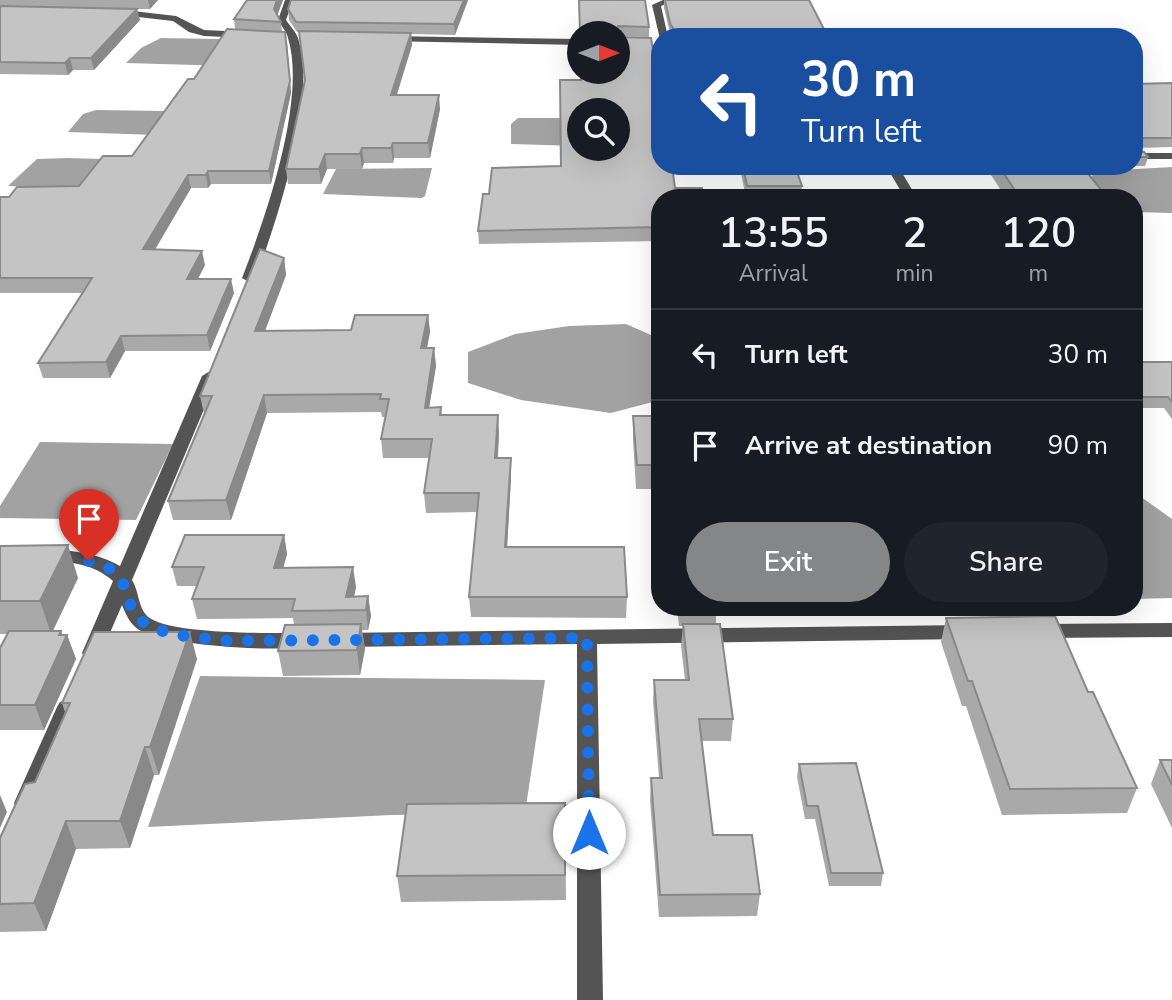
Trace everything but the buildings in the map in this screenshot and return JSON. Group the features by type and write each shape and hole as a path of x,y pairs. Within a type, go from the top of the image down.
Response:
{"street":[{"path":"245,290 274,212 299,93 294,38 282,20 282,13 289,0"},
{"path":"661,28 656,5 671,0"},
{"path":"101,12 159,15 176,19 192,30 204,33 255,36"},
{"path":"375,39 567,42"},
{"path":"1143,156 1172,156"},
{"path":"84,669 214,366"},
{"path":"0,556 84,560 107,565 124,580 130,604 146,625 187,636 229,641 992,632"},
{"path":"1020,632 1172,630"},
{"path":"587,638 590,1000"},
{"path":"17,822 73,695"}],"shaded area":[{"path":"161,38 265,40 264,67 126,63 141,48"},
{"path":"96,110 173,112 157,135 68,132 83,114"},
{"path":"518,118 567,118 567,146 511,144 511,124"},
{"path":"37,159 103,159 77,189 8,186"},
{"path":"1172,167 1172,213 1143,212 1143,189 1096,189 1091,182 1093,175 1143,175 1143,169"},
{"path":"432,168 425,196 422,198 323,194 336,169"},
{"path":"626,324 651,335 651,402 611,413 521,400 468,383 468,352 515,334 569,326"},
{"path":"40,442 173,444 136,520 0,518 0,506"},
{"path":"1143,498 1172,519 1172,598 1143,599"},
{"path":"200,676 545,680 525,813 391,815 148,827"}],"route":[{"path":"89,561 107,565 124,580 130,604 146,625 187,636 229,641 587,638 589,833"}]}
